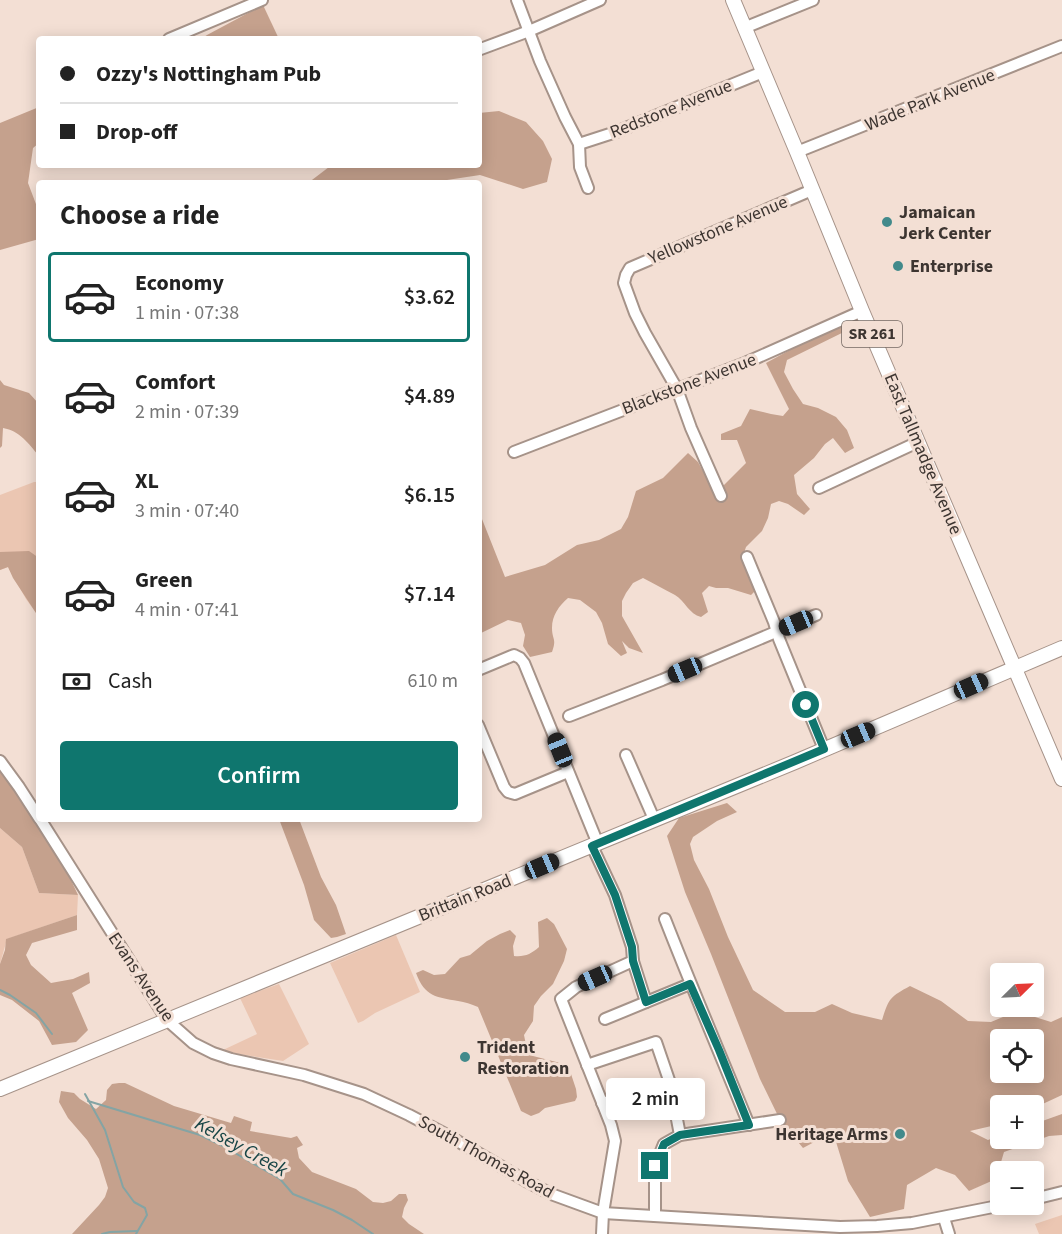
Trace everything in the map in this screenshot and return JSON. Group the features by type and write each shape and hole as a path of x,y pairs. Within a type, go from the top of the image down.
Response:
{"main road":[{"name":"East Tallmadge Avenue","path":"733,0 862,311 1061,776"},
{"name":"Brittain Road","path":"0,1089 682,809 1062,648"}],"street":[{"path":"177,36 262,0"},
{"path":"517,0 540,62 579,144 580,167 588,188"},
{"path":"482,49 600,0"},
{"path":"744,28 813,0"},
{"name":"Wade Park Avenue","path":"797,153 1062,46"},
{"name":"Redstone Avenue","path":"579,144 616,132 762,72"},
{"name":"Yellowstone Avenue","path":"677,389 635,313 624,283 630,268 812,190"},
{"name":"Blackstone Avenue","path":"514,452 745,363 862,311"},
{"path":"677,389 691,428 721,496"},
{"path":"819,488 918,442"},
{"path":"747,557 824,749"},
{"path":"569,716 662,680 816,615"},
{"path":"482,668 514,656 520,658 524,663 615,895 632,947 633,961 646,1002"},
{"path":"482,735 508,792 515,794 568,772"},
{"path":"626,755 654,819"},
{"name":"Evans Avenue","path":"0,760 36,813"},
{"name":"Evans Avenue","path":"42,822 167,1020 194,1043 213,1053 291,1072"},
{"path":"664,919 749,1125"},
{"path":"602,1234 603,1213 615,1141 611,1125 561,999 576,987 633,961"},
{"path":"605,1019 690,984"},
{"path":"587,1065 656,1042 670,1083 680,1135"},
{"name":"South Thomas Road","path":"291,1072 346,1088 409,1114 551,1194 603,1213 840,1227 912,1223 990,1208"},
{"path":"602,1103 670,1083"},
{"path":"655,1216 655,1166 664,1144 680,1135 780,1120"},
{"path":"1044,1196 1062,1192"},
{"path":"944,1218 949,1234"}],"shaded area":[{"path":"263,5 278,36 206,36"},
{"path":"36,108 36,146 33,148 28,183 36,204 36,240 0,250 0,123"},
{"path":"499,111 526,122 543,141 552,159 547,182 523,189 480,175 447,180 312,180 328,168 482,168 482,113"},
{"path":"834,326 850,329 787,360 784,372 803,404 836,417 847,430 854,448 845,453 833,438 794,475 797,494 810,509 804,515 779,501 771,504 762,531 746,547 743,556 756,590 751,595 728,588 709,586 702,593 708,612 701,617 693,613 675,595 643,578 633,583 622,601 622,616 643,653 629,648 622,641 627,653 621,656 608,644 596,612 580,600 568,598 553,619 552,652 530,657 523,646 525,635 521,623 508,620 482,633 482,519 505,577 545,565 577,545 599,540 621,529 628,517 636,491 663,478 688,453 698,462 714,492 746,463 737,440 721,440 721,434 741,426 750,409 783,416 789,409 766,363"},
{"path":"0,380 4,385 29,393 36,401 36,452 19,435 3,428 0,448"},
{"path":"36,482 36,613 8,567 0,570 0,495"},
{"path":"29,551 36,556 36,613 8,567 0,570 0,552"},
{"path":"0,770 43,830 78,895 39,893 22,847 0,828"},
{"path":"727,803 737,812 717,821 693,837 690,844 694,860 753,990 785,1012 815,1012 832,1004 852,1013 882,1020 891,999 910,986 941,1001 968,1021 991,1022 1003,1017 1035,1017 1051,1022 1062,1017 1062,1095 1044,1103 1044,1095 990,1095 990,1126 970,1131 990,1139 990,1149 1012,1149 1004,1152 1001,1161 990,1161 990,1182 969,1191 955,1175 936,1168 907,1185 904,1209 870,1217 848,1181 833,1132 803,1148 780,1120 760,1079 685,892 667,836 679,818"},
{"path":"280,822 300,822 346,934 331,938 314,920 304,885"},
{"path":"0,828 22,847 39,893 78,895 77,915 7,939 0,964"},
{"path":"77,915 77,930 32,943 26,955 31,965 51,983 73,979 89,972 90,983 72,993 88,1030 76,1042 52,1045 39,1021 12,1000 0,995 0,964 6,939"},
{"path":"547,918 554,924 567,949 553,984 534,1006 533,1021 524,1035 526,1045 533,1056 568,1065 577,1097 575,1101 545,1108 531,1116 521,1111 478,1007 432,995 423,987 416,973 423,970 434,975 445,974 460,958 470,955 487,941 510,930 516,936 513,946 514,956 528,954 539,947 538,922"},
{"path":"396,935 420,992 358,1023 330,963"},
{"path":"279,984 309,1044 283,1061 223,1050 257,1034 240,998"},
{"path":"125,1083 174,1106 231,1123 234,1116 252,1122 250,1131 291,1138 297,1136 303,1145 297,1148 299,1158 312,1172 356,1189 373,1202 383,1203 391,1201 399,1194 406,1194 408,1200 402,1217 424,1234 72,1234 99,1205 108,1188 99,1159 87,1140 68,1118 59,1102 61,1091 74,1093 96,1109 106,1100 107,1090 112,1084"},
{"path":"1062,1114 1062,1135 1044,1138 1044,1120"},
{"path":"1062,1215 1062,1234 1039,1234 1035,1224"}],"waterway":[{"name":"Kelsey Creek","path":"0,990 36,1013 52,1034"},
{"path":"85,1094 105,1130 123,1187 134,1202 145,1208 147,1215 136,1234"},
{"name":"Kelsey Creek","path":"88,1101 200,1135 280,1179 293,1194 333,1210 373,1234"},
{"path":"102,1234 137,1231"}],"place":[{"name":"Jamaican Jerk Center","path":"887,222"},
{"name":"Enterprise","path":"898,266"},
{"name":"Trident Restoration","path":"465,1057"},
{"name":"Heritage Arms","path":"900,1134"}],"route":[{"path":"655,1166 664,1144 680,1135 749,1125 690,984 646,1002 633,961 632,947 615,895 592,846 824,749 806,705"}]}
